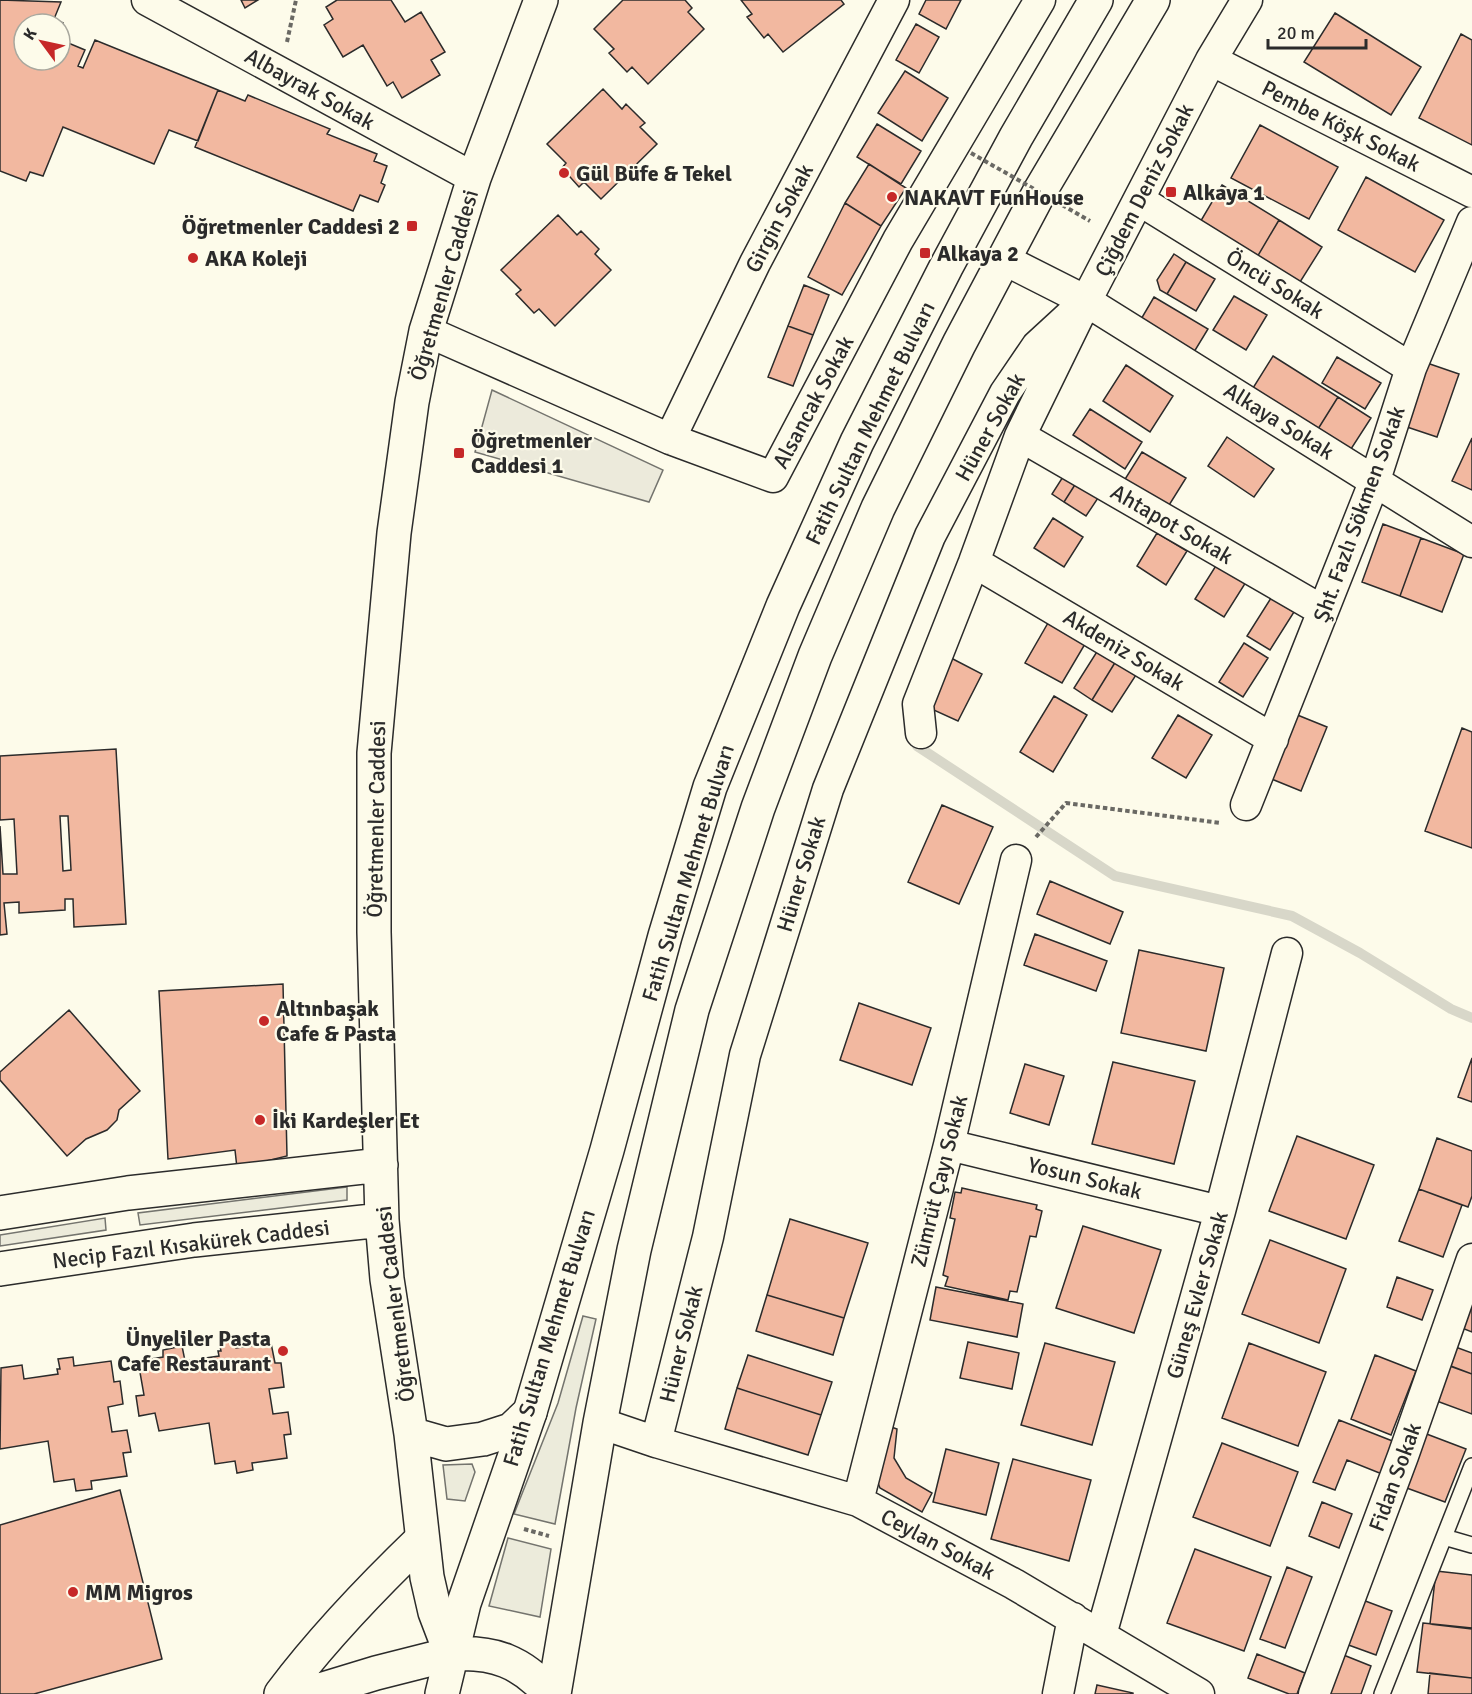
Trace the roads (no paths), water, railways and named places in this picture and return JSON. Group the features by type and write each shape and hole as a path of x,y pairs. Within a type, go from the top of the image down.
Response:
{"main road":[{"name":"Öğretmenler Caddesi","path":"451,1654 435,1612 422,1539 411,1434 387,1279 382,1220 374,932 374,753 394,533 412,402 426,331 474,178 541,0"},
{"name":"Fatih Sultan Mehmet Bulvarı","path":"442,1694 464,1603 530,1412 607,1150 665,936 710,787 783,606 857,442 960,240 1096,0"},
{"name":"Fatih Sultan Mehmet Bulvarı","path":"552,1694 600,1423 634,1250 692,1010 758,808 814,656 878,508 958,344 1040,191 1153,0"},
{"path":"0,1213 128,1193 381,1165"},
{"name":"Necip Fazıl Kısakürek Caddesi","path":"0,1269 195,1240 382,1220"},
{"path":"411,1434 446,1444 483,1439 511,1430 530,1412"},
{"path":"281,1694 305,1661 349,1612 422,1539"},
{"path":"306,1694 451,1654 482,1653 522,1668 552,1694"}],"street":[{"name":"Albayrak Sokak","path":"147,0 474,178"},
{"name":"Girgin Sokak","path":"670,439 755,263 894,0"},
{"name":"Alsancak Sokak","path":"426,331 670,439 773,477 898,240 1040,0"},
{"name":"Çiğdem Deniz Sokak","path":"1005,260 1086,301 1211,60 1246,0"},
{"name":"Pembe Köşk Sokak","path":"1211,60 1472,192"},
{"name":"Öncü Sokak","path":"1138,200 1411,368"},
{"name":"Şht. Fazlı Sökmen Sokak","path":"1246,806 1375,480 1411,368 1472,222"},
{"path":"921,733 918,704 974,562 1020,436 1086,301"},
{"name":"Alkaya Sokak","path":"1086,301 1472,542"},
{"name":"Hüner Sokak","path":"656,1442 708,1237 745,1055 828,789 930,536 1005,393 1038,346 1086,301"},
{"name":"Ahtapot Sokak","path":"1020,436 1323,611"},
{"name":"Akdeniz Sokak","path":"974,562 1273,739"},
{"name":"Zümrüt Çayı Sokak","path":"858,1501 949,1144 1016,861"},
{"name":"Güneş Evler Sokak","path":"1101,1635 1220,1211 1287,953"},
{"name":"Yosun Sokak","path":"949,1144 1220,1211"},
{"name":"Fidan Sokak","path":"1314,1694 1403,1456 1472,1259"},
{"path":"600,1423 656,1442"},
{"name":"Ceylan Sokak","path":"656,1442 858,1501 1073,1618 1199,1694"},
{"path":"1058,1694 1073,1618"}],"lane":[{"path":"1382,1694 1472,1466"},
{"path":"1444,1537 1472,1545"}],"waterway":[{"path":"917,746 1115,876 1292,916 1360,953 1451,1009 1472,1018"}],"place":[{"name":"Gül Büfe & Tekel","path":"564,173"},
{"name":"Alkaya 1","path":"1171,192"},
{"name":"NAKAVT FunHouse","path":"892,197"},
{"name":"Öğretmenler Caddesi 2","path":"412,226"},
{"name":"Alkaya 2","path":"925,253"},
{"name":"AKA Koleji","path":"193,258"},
{"name":"Öğretmenler Caddesi 1","path":"459,453"},
{"name":"Altınbaşak Cafe & Pasta","path":"264,1021"},
{"name":"İki Kardeşler Et","path":"260,1120"},
{"name":"Ünyeliler Pasta Cafe Restaurant","path":"283,1351"},
{"name":"MM Migros","path":"73,1592"}]}
